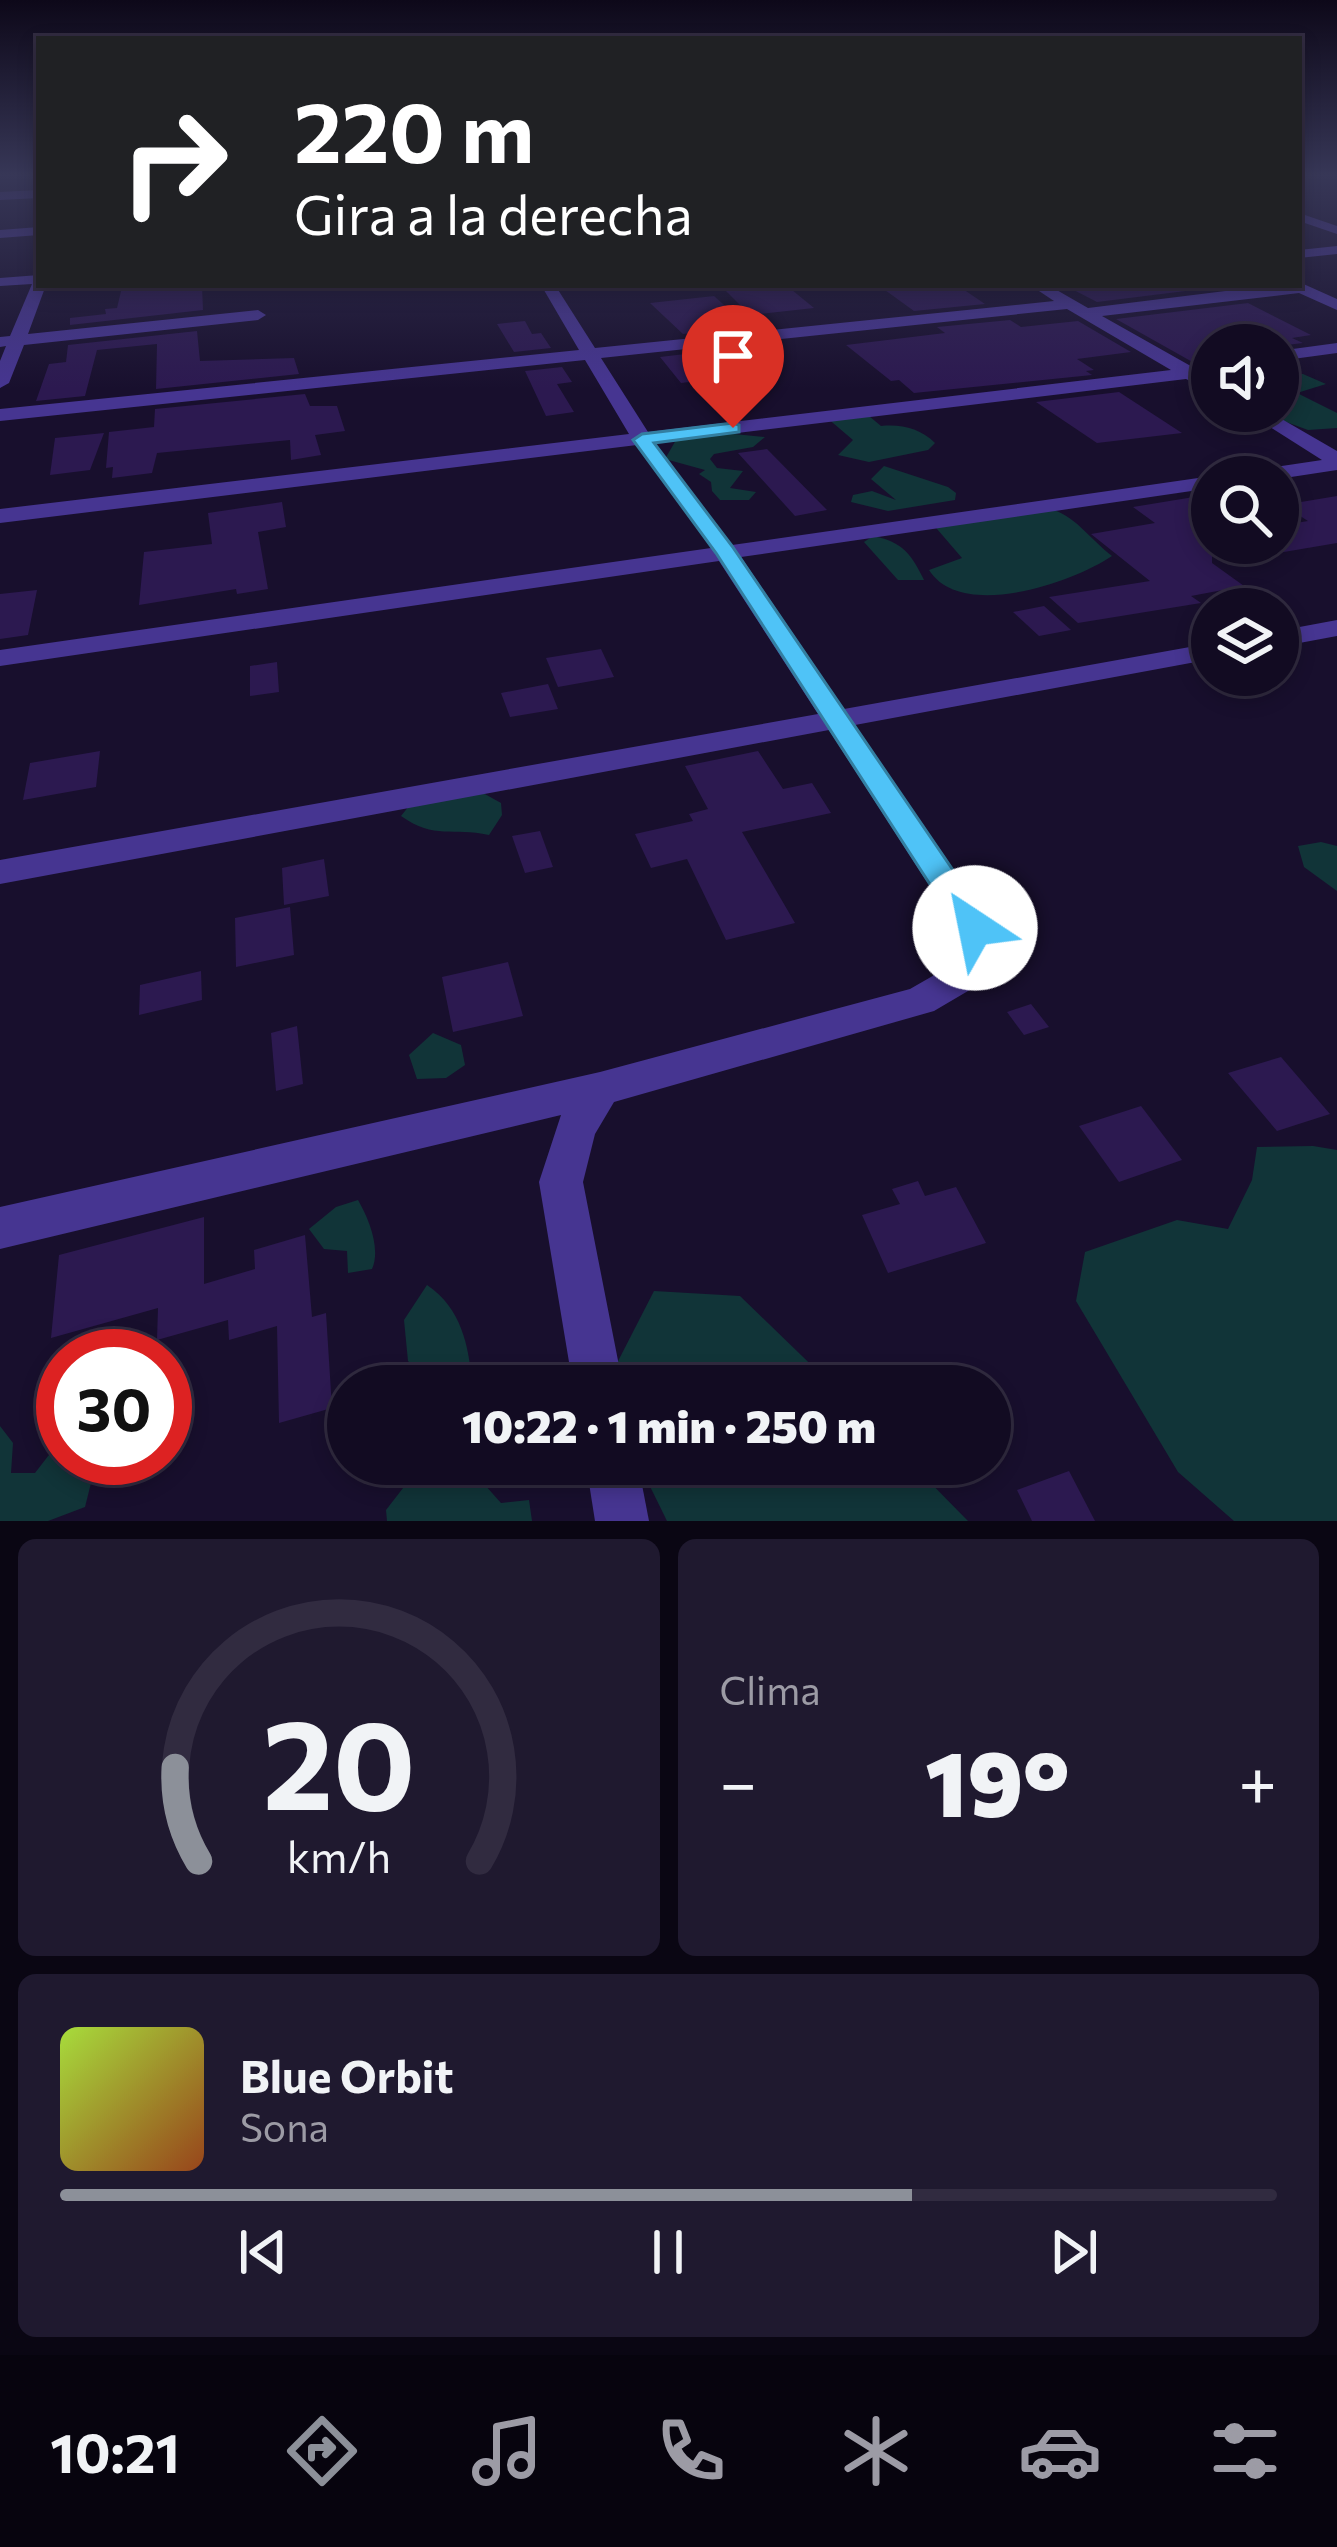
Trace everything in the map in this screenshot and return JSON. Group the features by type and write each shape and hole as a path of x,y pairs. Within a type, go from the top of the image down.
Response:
{"street":[{"path":"1302,254 1337,250"},
{"path":"0,282 36,282"},
{"path":"0,383 8,342 36,288"},
{"path":"0,1228 600,1089 921,1001 972,970 981,947 975,928 725,551 642,440 586,353 556,288"},
{"path":"1042,288 1191,374"},
{"path":"0,416 586,353 1287,288"},
{"path":"1299,288 1337,304"},
{"path":"8,342 258,316"},
{"path":"1299,353 1337,348"},
{"path":"0,516 1191,369"},
{"path":"1297,432 1327,447 1337,462 1299,468"},
{"path":"0,658 1191,485"},
{"path":"1299,635 1337,628"},
{"path":"0,872 1191,655"},
{"path":"594,1365 561,1181 575,1129 600,1089"},
{"path":"616,1485 622,1521"}],"green space":[{"path":"1299,374 1303,374 1326,384 1299,392"},
{"path":"1299,394 1337,413 1337,428 1299,427"},
{"path":"869,416 881,426 910,428 935,443 928,450 869,462 838,455 853,440 826,417"},
{"path":"704,431 765,437 753,447 714,454 710,459 717,468 743,471 730,488 756,492 749,500 720,500 711,482 699,474 705,470 665,459 676,440"},
{"path":"884,466 948,487 956,493 955,500 888,511 851,502 853,495 872,491 896,500 871,479"},
{"path":"1054,510 1112,556 1045,586 990,595 944,585 929,570 962,558 931,522"},
{"path":"873,536 905,550 924,580 898,580 864,542"},
{"path":"483,793 501,803 502,815 489,835 434,830 401,816 413,801"},
{"path":"1321,842 1337,846 1337,891 1304,867 1298,846"},
{"path":"433,1033 461,1045 465,1065 446,1078 417,1079 409,1055"},
{"path":"1257,1147 1337,1150 1337,1521 1234,1521 1178,1472 1076,1301 1085,1252 1177,1220 1228,1229 1252,1180"},
{"path":"358,1200 372,1234 374,1261 372,1269 348,1273 347,1251 324,1249 309,1229 336,1207"},
{"path":"427,1285 455,1316 469,1365 412,1365 404,1320"},
{"path":"654,1291 740,1296 811,1365 616,1365"},
{"path":"0,1426 13,1443 11,1473 36,1472 36,1485 90,1485 85,1507 48,1521 0,1521"},
{"path":"405,1485 485,1485 501,1503 529,1500 532,1521 387,1521 386,1510"},
{"path":"649,1485 933,1485 968,1521 667,1521"}],"building":[{"path":"122,288 202,288 203,310 70,325 70,318 117,308"},
{"path":"723,288 790,288 814,308 750,315"},
{"path":"882,288 961,288 985,304 914,311"},
{"path":"1070,288 1210,288 1097,302"},
{"path":"714,296 741,320 728,322 735,329 683,334 650,303"},
{"path":"1248,303 1289,324 1191,324 1191,361 1116,319"},
{"path":"1010,320 1021,327 1078,321 1131,352 1077,359 1094,370 1086,371 1092,375 914,393 846,345 945,333 937,327"},
{"path":"525,321 532,334 541,333 551,348 514,352 497,324"},
{"path":"197,331 200,361 294,358 299,374 156,389 157,344 97,350 85,396 36,401 49,364 66,362 68,345"},
{"path":"753,346 774,366 681,383 660,357"},
{"path":"562,367 572,382 557,384 574,412 546,416 525,371"},
{"path":"1119,392 1182,433 1097,443 1036,402"},
{"path":"305,394 310,406 337,406 345,431 315,435 321,455 291,460 290,440 157,453 152,473 112,478 113,467 106,468 109,432 154,427 155,409"},
{"path":"104,433 90,470 50,475 55,438"},
{"path":"767,449 827,510 795,516 738,453"},
{"path":"1337,496 1337,543 1299,549 1299,522 1308,521 1299,515 1299,502"},
{"path":"1191,497 1191,564 1213,564 1244,586 1191,588 1191,605 1078,623 1049,597 1150,581 1091,534 1155,523 1133,507"},
{"path":"282,502 286,527 258,532 268,589 237,594 236,589 139,605 144,552 212,544 208,513"},
{"path":"37,590 28,635 0,639 0,594"},
{"path":"1044,606 1071,630 1039,636 1013,612"},
{"path":"601,649 614,677 558,687 546,658"},
{"path":"277,662 279,692 250,696 250,666"},
{"path":"548,684 558,709 510,717 501,693"},
{"path":"100,751 96,787 23,800 30,763"},
{"path":"758,751 783,789 812,783 831,813 742,832 795,923 726,940 687,859 651,868 635,834 693,821 689,814 708,809 685,766"},
{"path":"540,831 553,867 525,873 512,836"},
{"path":"324,859 329,896 284,905 282,868"},
{"path":"290,907 294,955 236,967 235,918"},
{"path":"508,962 523,1016 453,1032 442,977"},
{"path":"201,971 202,1000 139,1015 140,985"},
{"path":"1031,1004 1049,1027 1024,1035 1007,1012"},
{"path":"297,1026 303,1084 276,1091 271,1033"},
{"path":"1281,1057 1330,1114 1277,1131 1228,1073"},
{"path":"1141,1106 1182,1160 1119,1182 1079,1126"},
{"path":"918,1181 925,1196 956,1187 986,1243 888,1273 862,1215 900,1204 892,1189"},
{"path":"204,1217 204,1284 255,1269 254,1250 305,1235 312,1317 326,1313 327,1409 279,1423 277,1326 229,1340 228,1320 192,1330 157,1329 158,1308 83,1329 52,1329 59,1255"},
{"path":"1069,1471 1095,1521 1032,1521 1017,1490"}],"route":[{"path":"733,428 642,440 725,551 975,928"}]}
